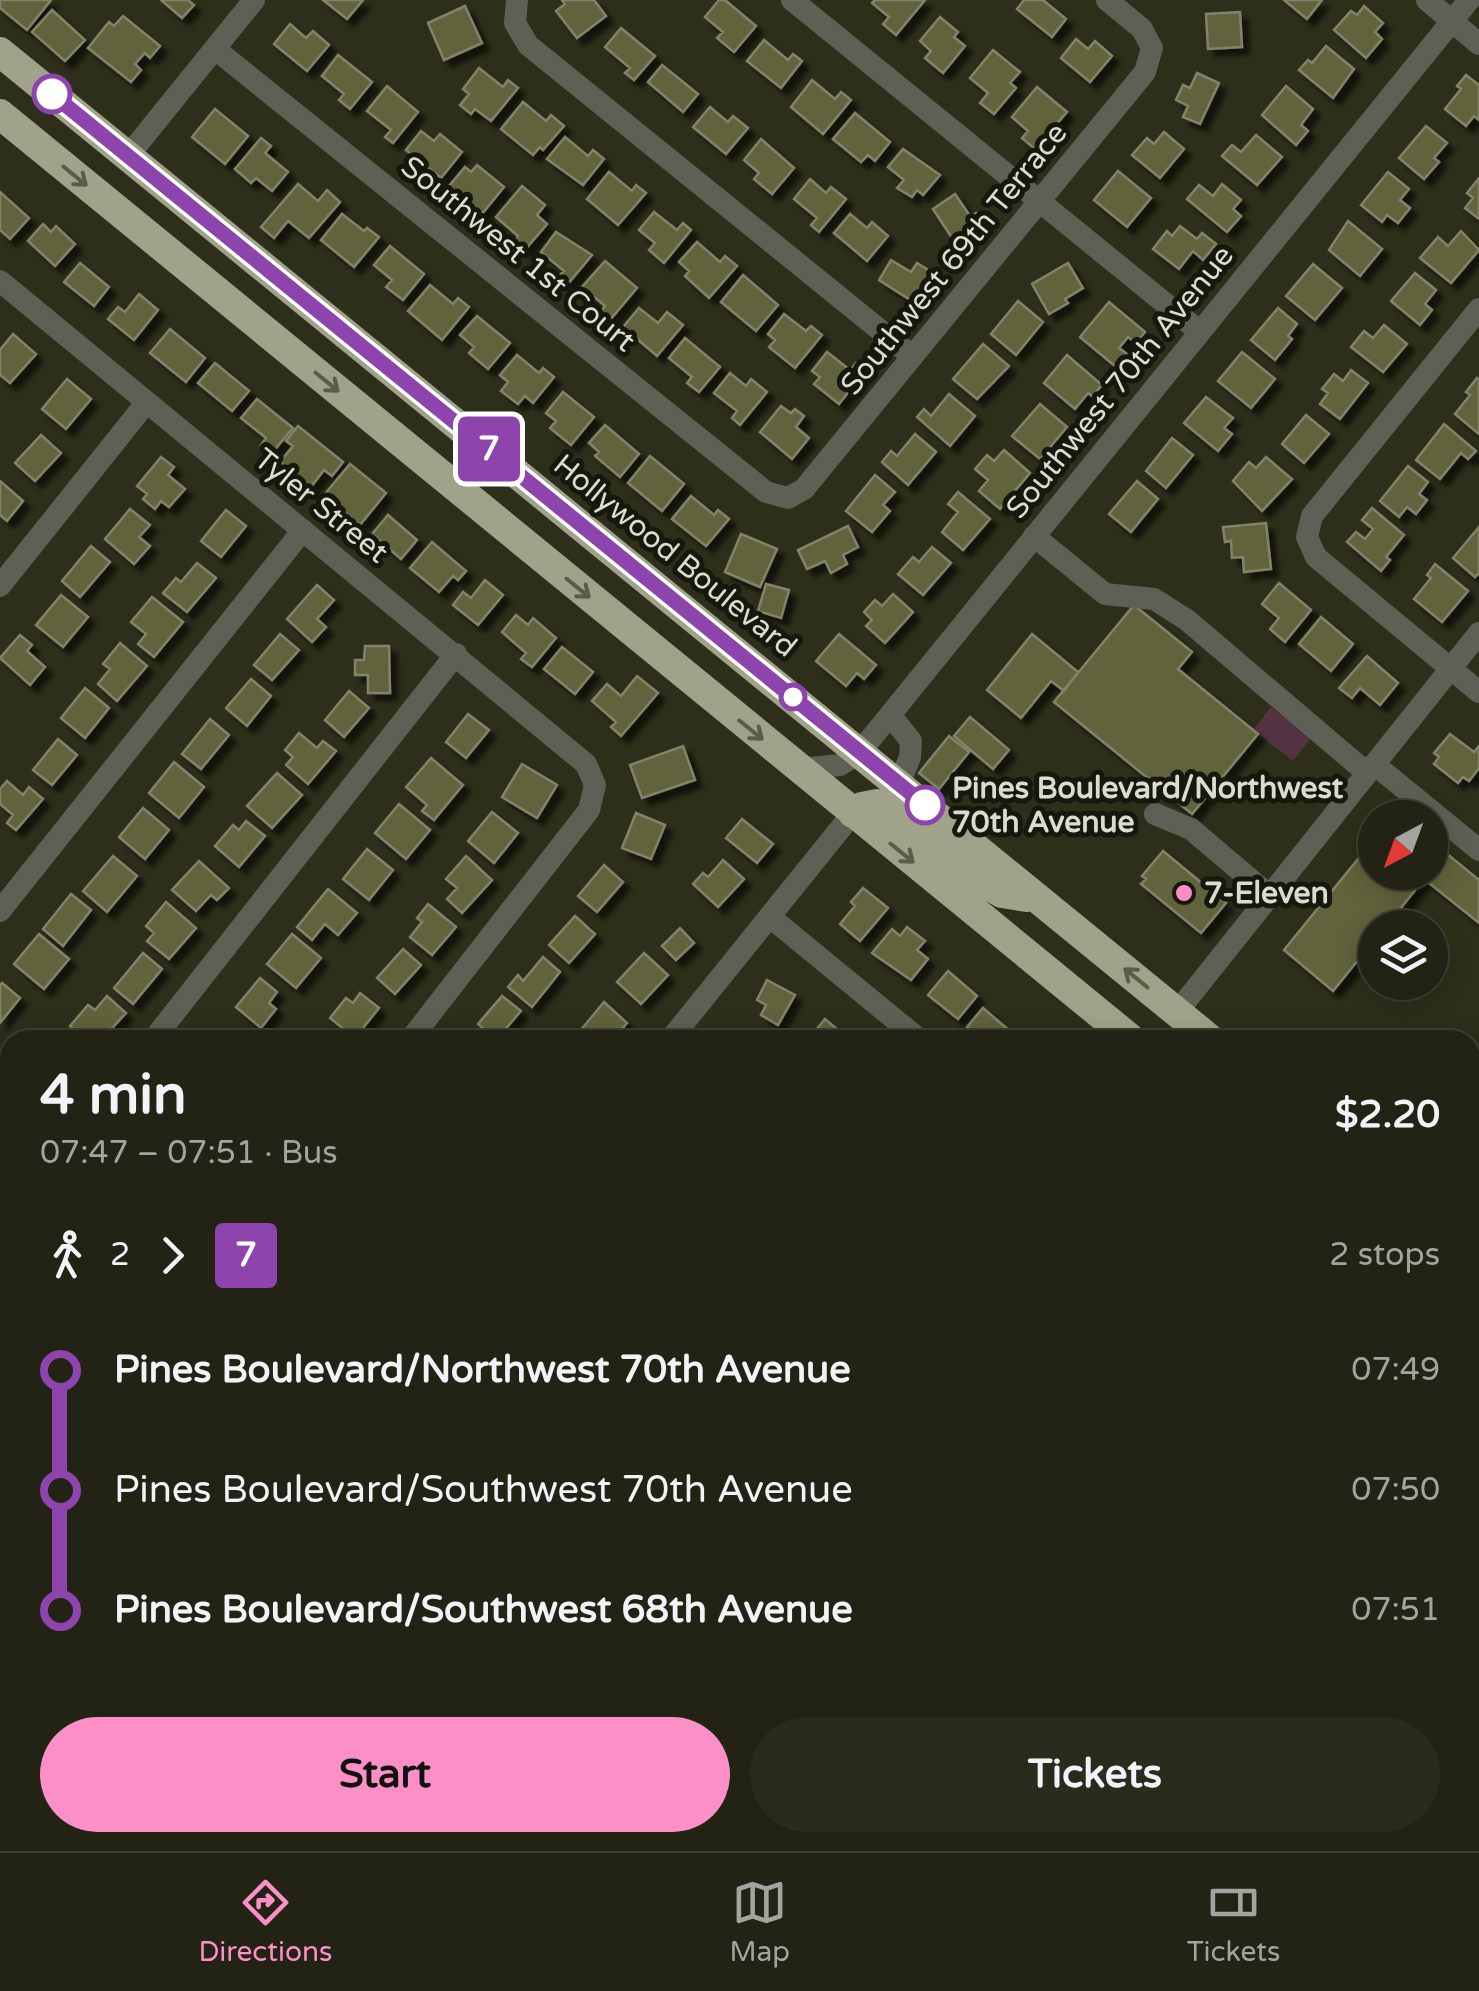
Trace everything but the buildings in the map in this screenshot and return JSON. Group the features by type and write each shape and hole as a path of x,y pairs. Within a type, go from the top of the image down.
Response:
{"highway":[{"name":"Hollywood Boulevard","path":"0,52 1200,1030"},
{"path":"0,114 1119,1030"},
{"path":"853,813 877,804 974,877 1002,893 1040,899"},
{"path":"1125,1030 1130,1020 1142,1030"}],"street":[{"path":"128,156 254,0"},
{"path":"792,0 1199,331"},
{"name":"Southwest 69th Terrace","path":"788,498 804,489 1145,72 1152,48 1142,29 1107,0"},
{"path":"1427,0 1479,44"},
{"name":"Southwest 70th Avenue","path":"860,752 1469,0"},
{"path":"516,12 528,44 912,356"},
{"name":"Southwest 1st Court","path":"215,48 766,492 788,498"},
{"name":"Tyler Street","path":"0,282 586,764 595,785 589,810 418,1030"},
{"path":"1479,308 1312,516 1307,537 1316,558 1479,692"},
{"path":"0,586 146,403"},
{"path":"0,911 303,530"},
{"path":"1034,536 1105,594 1154,599 1186,620 1479,850"},
{"path":"1178,1012 1479,633"},
{"path":"161,1030 456,654"},
{"path":"890,715 911,741 910,757 899,784"},
{"path":"800,770 840,764 860,752"},
{"path":"678,1030 853,813"},
{"path":"1154,814 1191,829 1270,896"},
{"path":"770,916 908,1030"}],"shaded area":[{"path":"1271,707 1311,738 1293,761 1253,730"}],"bus line":[{"name":"7","path":"52,94 925,805"}],"place":[{"name":"Pines Boulevard/Northwest 70th Avenue","path":"925,805"},
{"name":"7-Eleven","path":"1184,893"}]}
